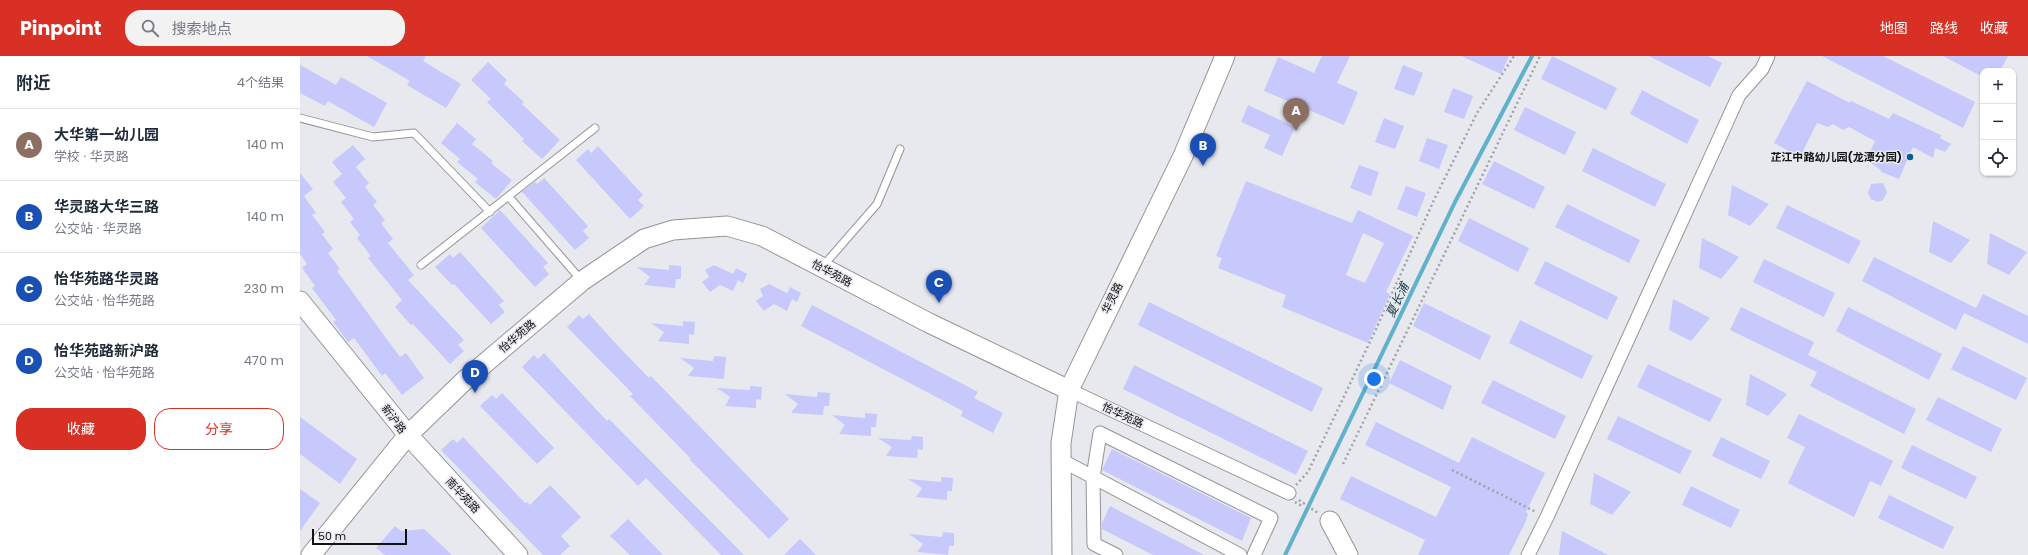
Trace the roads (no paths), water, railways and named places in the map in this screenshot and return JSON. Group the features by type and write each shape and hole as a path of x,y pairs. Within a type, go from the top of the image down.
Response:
{"street":[{"name":"华灵路","path":"1062,555 1061,443 1069,390 1183,156 1225,56"},
{"path":"1528,555 1547,517 1739,95 1762,69 1768,56"},
{"name":"怡华苑路","path":"408,435 464,381 582,281 644,239 673,230 727,226 762,236 929,323 1289,493"},
{"name":"新沪路","path":"300,301 408,435 311,555"},
{"path":"1116,555 1094,544 1093,477 1100,432 1271,518 1254,555"},
{"name":"南华苑路","path":"408,435 518,555"},
{"path":"1061,460 1240,555"},
{"path":"1330,521 1348,555"}],"lane":[{"path":"300,118 373,137 414,133 490,212"},
{"path":"421,265 595,128"},
{"path":"822,268 878,204 900,149"},
{"path":"509,197 582,281"}],"waterway":[{"name":"夏长浦","path":"1285,555 1455,202 1532,56"}],"place":[{"name":"大华第一幼儿园","path":"1296,131"},
{"name":"芷江中路幼儿园(龙潭分园)","path":"1910,157"},
{"name":"华灵路大华三路","path":"1203,166"},
{"name":"怡华苑路华灵路","path":"939,303"},
{"name":"怡华苑路新沪路","path":"475,393"}]}
